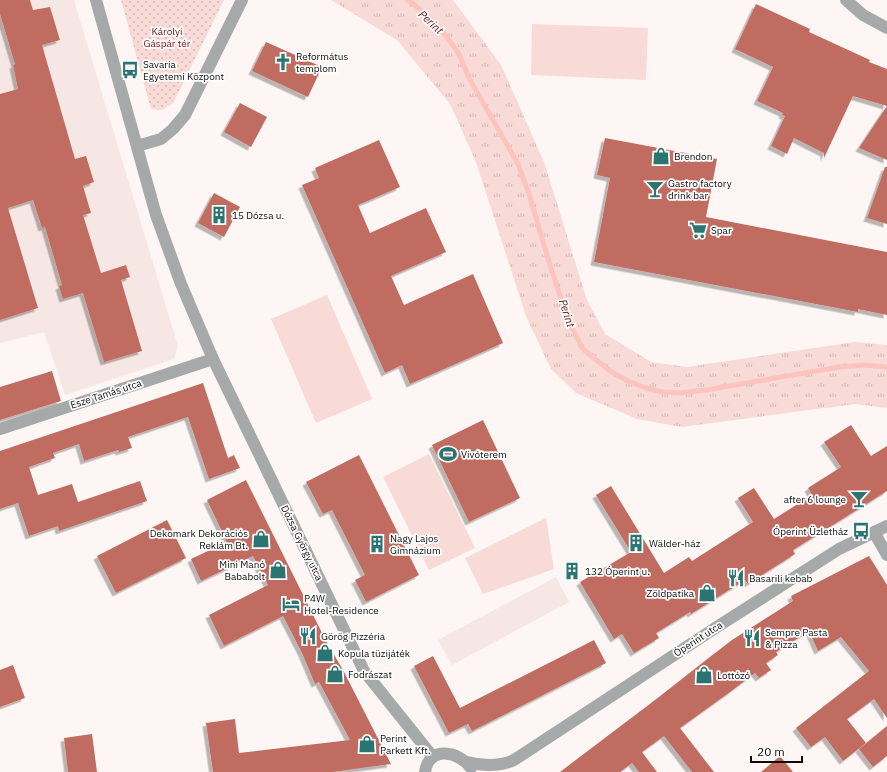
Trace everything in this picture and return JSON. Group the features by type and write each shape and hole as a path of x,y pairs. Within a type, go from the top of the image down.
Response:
{"street":[{"path":"96,0 156,215 188,302 213,359"},
{"path":"137,146 161,139 173,129 185,115 242,0"},
{"path":"846,0 863,15 887,28"},
{"name":"Esze Tamás utca","path":"0,429 213,359"},
{"name":"Dózsa György utca","path":"213,359 364,671 433,757"},
{"name":"Óperint utca","path":"433,757 444,753 457,756 467,762 490,766 505,764 514,760 839,549 887,526"},
{"path":"874,532 887,554"},
{"path":"425,772 426,766 433,757"},
{"name":"Óperint utca","path":"502,772 514,760"},
{"path":"467,762 474,772"}],"shaded area":[{"path":"30,0 74,0 178,346 174,359 65,395 44,332 0,343 0,14 15,64 13,65 18,89 35,47 60,40 50,7 33,10"},
{"path":"556,577 569,602 452,665 438,640"}],"green space":[{"name":"Károlyi Gáspár tér","path":"121,0 224,0 173,103 162,110 151,109"},
{"path":"331,0 453,0 501,65 544,162 587,300 605,334 651,362 687,367 855,342 887,345 887,408 855,404 682,427 637,419 576,393 551,369 526,316 476,162 450,104 397,40"},
{"path":"532,24 648,28 646,80 531,75"},
{"path":"327,295 372,399 316,423 271,319"},
{"path":"429,454 475,548 429,570 383,477"},
{"path":"546,518 554,569 483,594 465,558"}],"building":[{"path":"0,0 30,0 33,10 50,7 60,40 42,45 75,159 86,156 94,182 83,186 91,213 83,215 101,273 126,265 130,277 121,280 142,351 104,362 83,293 63,299 59,286 62,285 45,227 42,228 33,200 8,208 38,308 0,320 0,94 18,89 13,65 15,64 0,14"},
{"path":"756,4 810,29 809,32 870,60 869,62 887,69 887,106 853,96 824,158 824,153 794,138 787,154 771,146 785,116 782,115 783,113 757,101 773,67 735,49"},
{"name":"Református templom","path":"266,42 322,67 308,97 252,71"},
{"path":"240,103 267,117 251,147 224,132"},
{"path":"887,106 887,160 859,148"},
{"path":"605,138 717,159 706,217 887,252 887,315 858,309 858,312 594,262 610,178 597,175"},
{"path":"379,140 400,187 358,205 370,233 426,208 446,252 391,276 404,305 473,274 503,343 410,384 402,365 385,373 302,185 319,178 315,168"},
{"path":"885,167 887,167 887,224 867,218"},
{"name":"15 Dózsa u.","path":"214,193 240,207 224,237 198,223"},
{"path":"52,371 61,401 0,420 0,387"},
{"path":"203,383 228,458 234,455 240,468 209,479 188,417 128,437 132,448 119,452 118,450 84,461 79,444 53,453 55,458 29,467 38,495 72,484 78,502 140,481 147,501 59,531 58,526 29,536 18,503 0,509 0,451"},
{"path":"483,420 520,498 469,522 432,445"},
{"path":"851,425 871,456 887,446 887,491 793,550 795,554 748,584 745,580 691,614 690,612 656,633 659,638 634,653 622,634 614,639 580,582 631,552 596,495 611,486 664,573 689,557 692,561 753,522 738,498 754,488 774,519 812,495 808,488 841,467 824,442"},
{"name":"Nagy Lajos Gimnázium","path":"359,455 419,575 366,602 355,580 365,575 332,510 323,514 306,482"},
{"path":"246,480 326,641 343,670 391,764 332,772 213,772 206,723 235,719 239,753 350,740 319,682 315,684 302,653 283,616 224,646 209,615 268,585 253,556 201,581 191,559 227,542 207,500"},
{"path":"167,520 186,558 116,593 97,556"},
{"path":"869,556 887,585 887,718 874,699 847,719 866,743 843,761 825,737 811,747 796,728 869,671 841,637 818,651 809,631 776,652 778,655 766,663 771,670 759,678 755,673 680,728 714,772 692,772 664,736 642,752 657,772 639,772 632,763 620,772 560,772 732,640 793,601 791,596"},
{"path":"594,640 606,663 472,731 468,724 449,733 414,666 433,656 460,708"},
{"path":"13,665 25,698 0,707 0,670"},
{"path":"887,726 887,756 873,767 859,749"},
{"path":"92,734 97,772 68,772 64,738"},
{"path":"780,756 793,772 761,772"}],"waterway":[{"name":"Perint","path":"407,0 415,5 441,29 459,54 469,78 518,164 528,191 567,317 575,334 583,349 610,371 628,381 646,388 662,392 680,393 706,390 839,367 865,365 887,367"}],"place":[{"name":"Református templom","path":"283,62"},
{"name":"Savaria Egyetemi Központ","path":"130,70"},
{"name":"Brendon","path":"661,156"},
{"name":"Gastro factory drink bar","path":"655,189"},
{"name":"15 Dózsa u.","path":"219,215"},
{"name":"Spar","path":"698,230"},
{"name":"Vívóterem","path":"448,454"},
{"name":"after 6 lounge","path":"859,499"},
{"name":"Óperint Üzletház","path":"861,531"},
{"name":"Dekomark Dekorációs Reklám Bt.","path":"261,539"},
{"name":"Wälder-ház","path":"636,543"},
{"name":"Nagy Lajos Gimnázium","path":"377,544"},
{"name":"Mini Manó Bababolt","path":"278,570"},
{"name":"132 Óperint u.","path":"572,571"},
{"name":"Basarili kebab","path":"736,578"},
{"name":"Zöldpatika","path":"707,593"},
{"name":"P4W Hotel-Residence","path":"291,604"},
{"name":"Görög Pizzéria","path":"308,636"},
{"name":"Sempre Pasta & Pizza","path":"752,638"},
{"name":"Kopula tüzijáték","path":"325,653"},
{"name":"Fodrászat","path":"335,674"},
{"name":"Lottózó","path":"704,675"},
{"name":"Perint Parkett Kft.","path":"367,744"}]}
